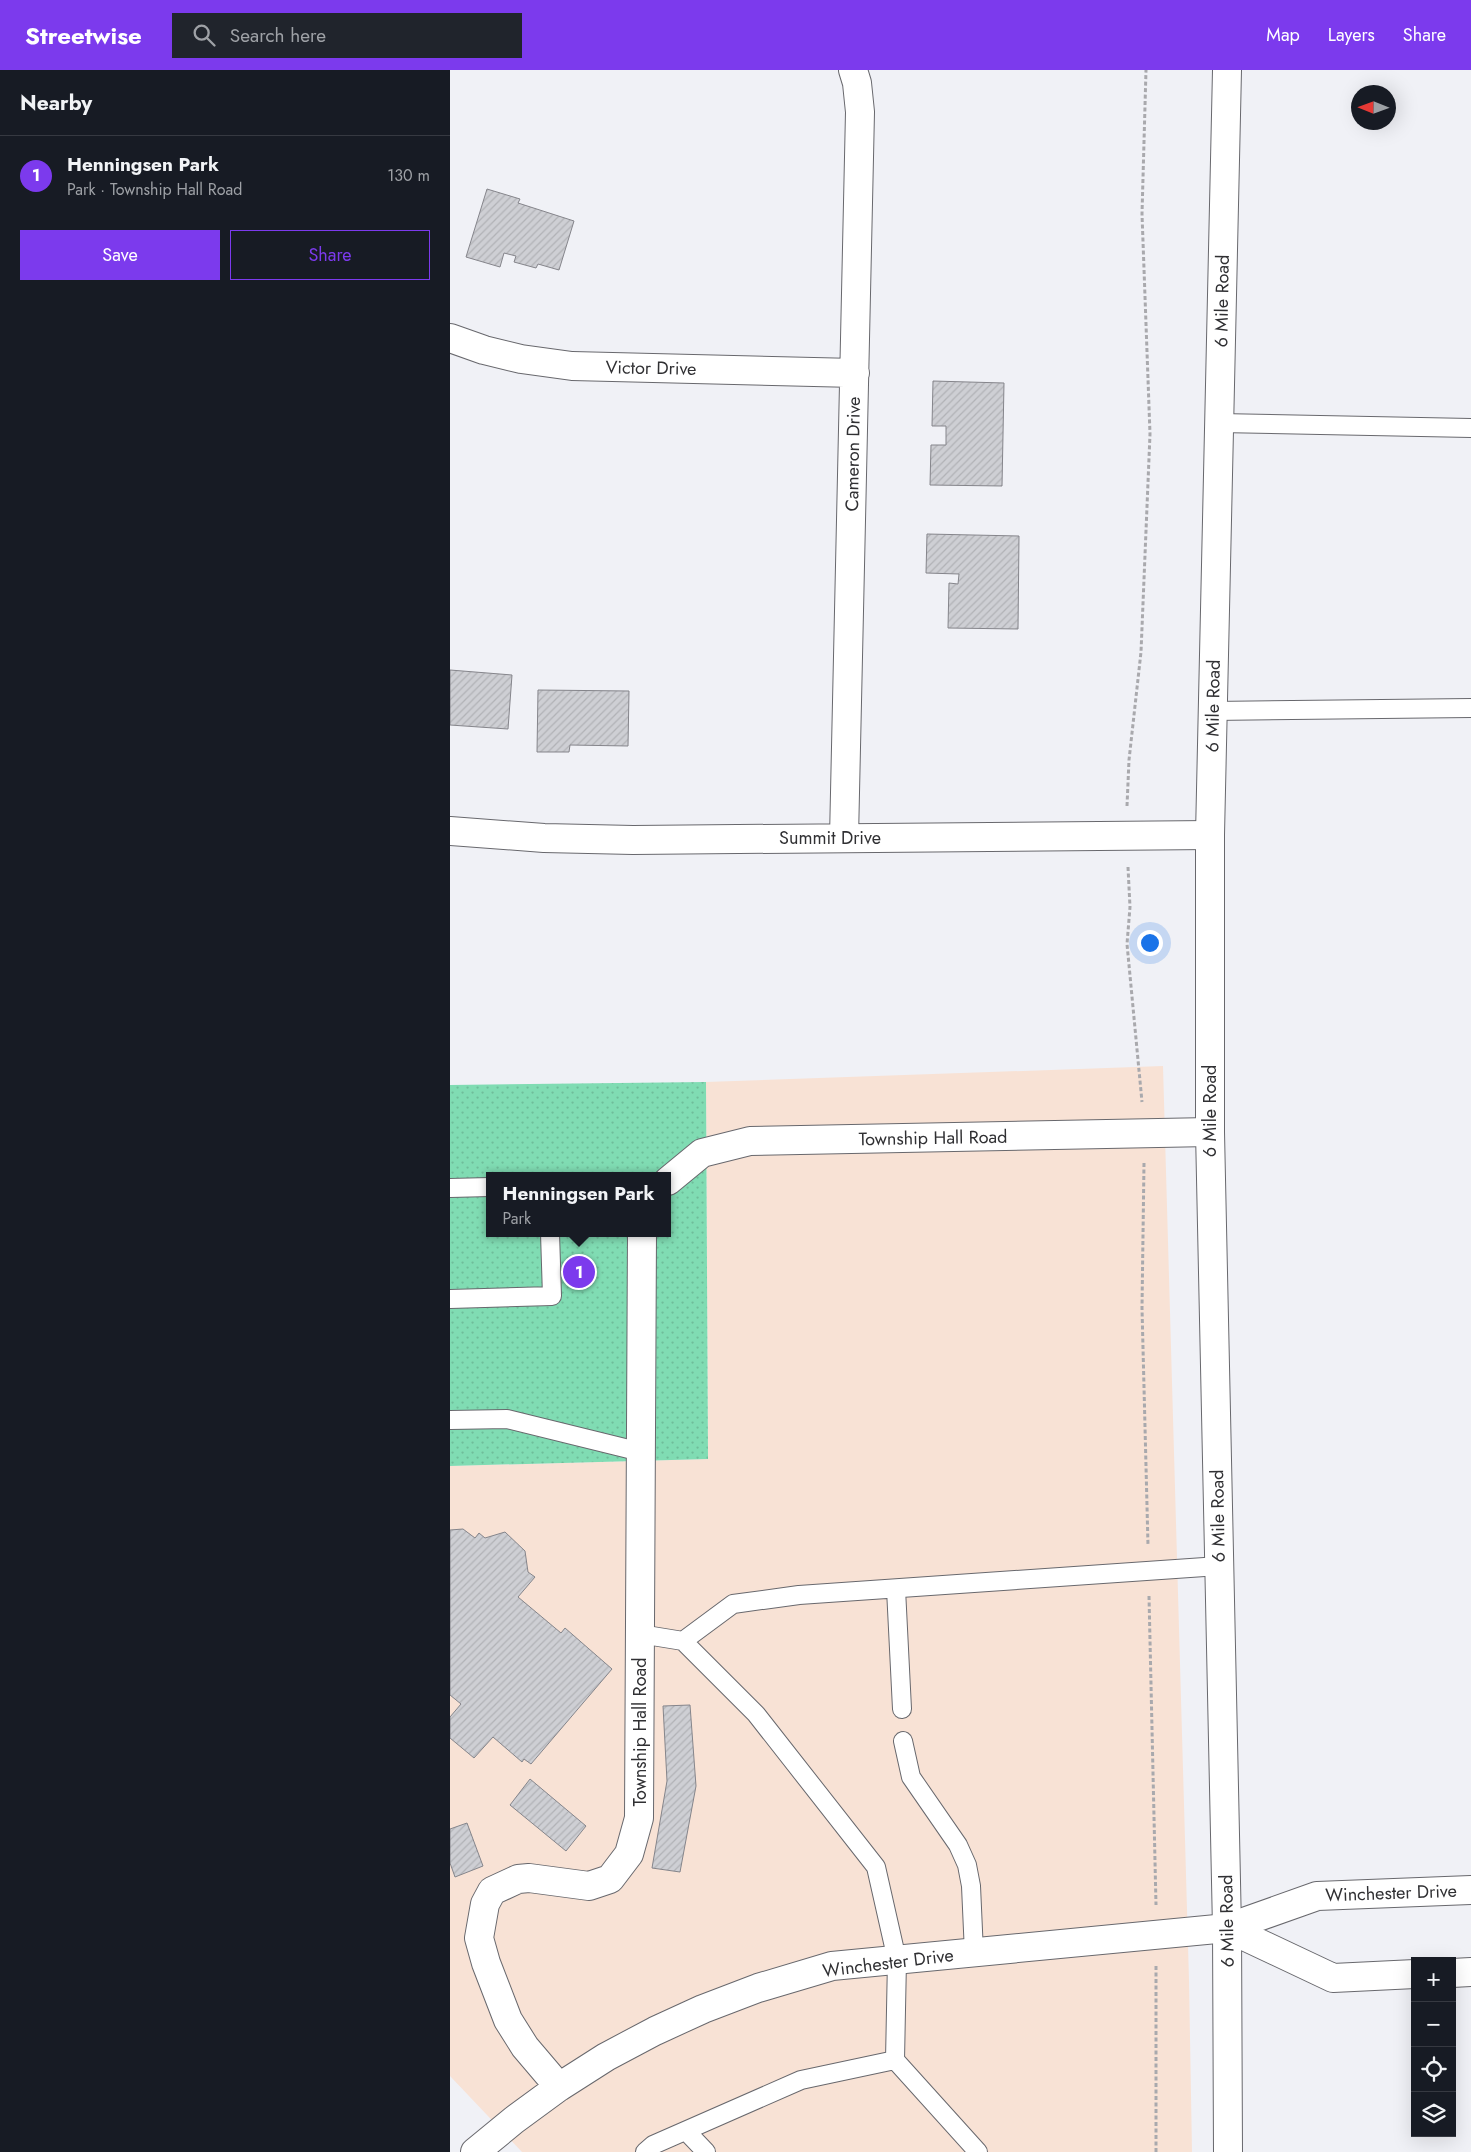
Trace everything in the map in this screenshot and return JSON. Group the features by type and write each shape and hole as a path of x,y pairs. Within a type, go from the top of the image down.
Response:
{"street":[{"name":"Cameron Drive","path":"844,838 860,112 857,83 853,70"},
{"name":"6 Mile Road","path":"1227,70 1210,835 1210,1132 1228,1928 1228,2152"},
{"name":"Victor Drive","path":"450,338 484,350 521,359 572,366 855,373"},
{"name":"Summit Drive","path":"450,831 544,838 633,840 1210,835"},
{"name":"Township Hall Road","path":"671,1179 702,1153 750,1141 1210,1132"},
{"name":"Township Hall Road","path":"559,2087 525,2047 508,2020 486,1963 479,1938 485,1904 492,1891 518,1879 529,1878 589,1886 610,1879 629,1854 639,1818 642,1237"},
{"name":"Winchester Drive","path":"475,2152 559,2087 606,2057 655,2031 703,2009 758,1988 832,1966 1228,1928 1317,1896 1471,1890"},
{"path":"1228,1928 1333,1978 1411,1974"},
{"path":"1456,1973 1471,1972"}],"lane":[{"path":"1219,424 1471,428"},
{"path":"1212,711 1471,708"},
{"path":"450,1188 486,1187"},
{"path":"450,1300 552,1296 550,1237"},
{"path":"450,1420 507,1419 641,1452"},
{"path":"683,1642 733,1604 799,1595 1220,1566"},
{"path":"896,1589 902,1709"},
{"path":"640,1634 683,1642 756,1714 876,1866 897,1960 895,2060 978,2152"},
{"path":"903,1742 911,1778 958,1845 967,1865 971,1886 974,1953"},
{"path":"645,2152 653,2146 686,2130 801,2080 895,2060"},
{"path":"686,2130 706,2152"}],"shaded area":[{"path":"1163,1066 1189,1980 1192,2152 522,2152 450,2076 450,1466 708,1459 706,1082"}],"green space":[{"path":"706,1082 708,1459 450,1466 450,1085"}],"building":[{"path":"487,189 520,199 518,203 574,221 559,270 538,264 536,268 514,262 516,256 504,253 500,267 466,257"},
{"path":"933,381 1004,383 1002,486 930,485 931,445 946,445 946,426 932,426"},
{"path":"927,534 1019,536 1018,629 948,628 949,583 958,584 959,574 926,573"},
{"path":"450,670 512,675 508,729 450,725"},
{"path":"538,690 629,691 628,746 570,745 569,752 537,752"},
{"path":"463,1529 475,1538 479,1533 485,1538 505,1532 525,1551 528,1572 535,1577 518,1597 561,1633 565,1628 612,1669 531,1764 524,1759 522,1762 493,1737 474,1758 450,1738 450,1717 461,1704 450,1695 450,1530"},
{"path":"690,1705 696,1786 680,1872 652,1868 667,1781 663,1706"},
{"path":"530,1779 586,1826 566,1851 510,1805"},
{"path":"467,1823 483,1866 455,1877 450,1863 450,1829"}],"place":[{"name":"Henningsen Park","path":"579,1272"}]}
